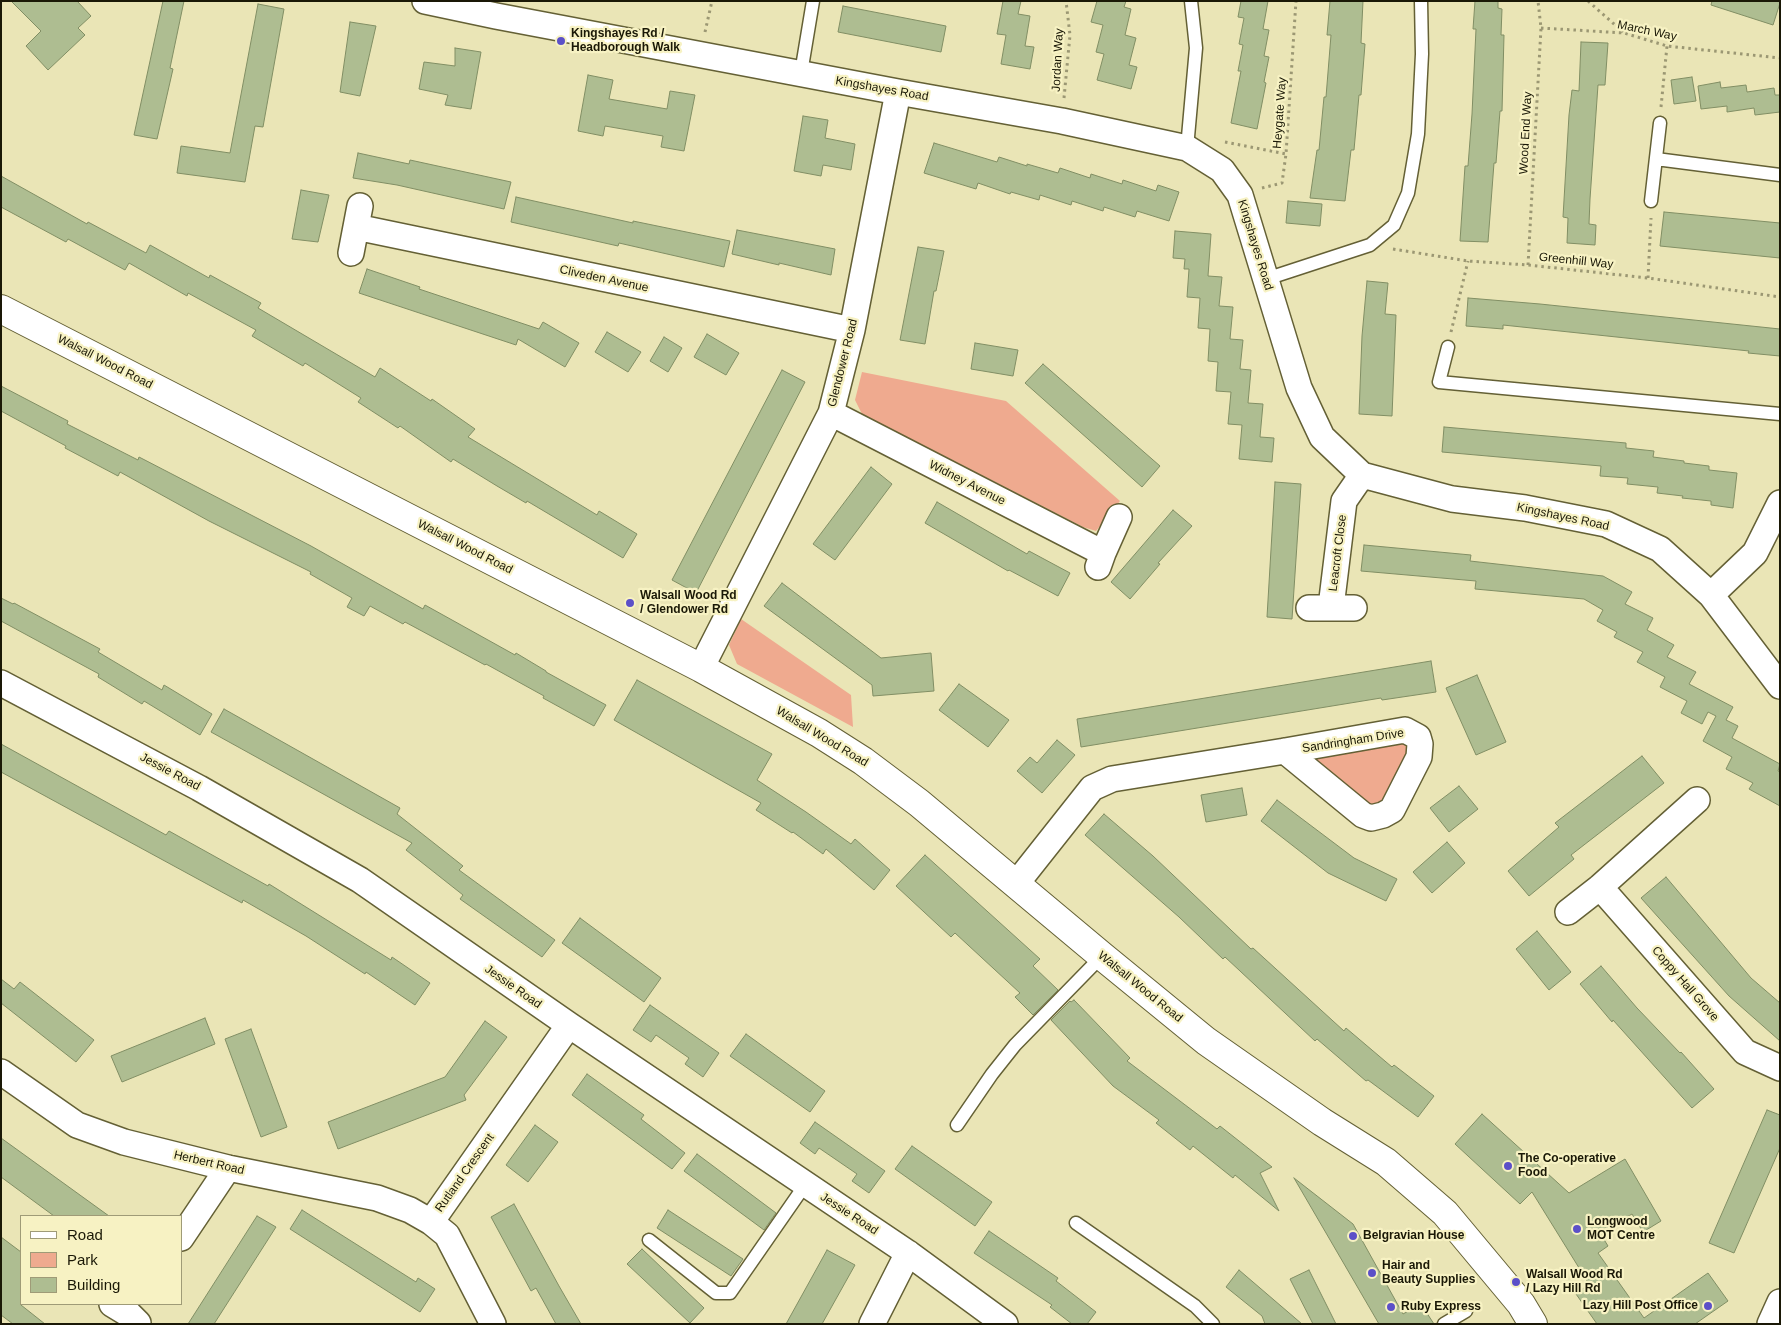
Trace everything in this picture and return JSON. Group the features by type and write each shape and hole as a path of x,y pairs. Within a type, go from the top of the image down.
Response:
{"street":[{"name":"Kingshayes Road","path":"426,1 497,9 700,55 898,92 1188,141 1222,170 1240,195 1299,388 1322,436 1362,475 1452,500 1525,508 1606,524 1660,549 1711,595 1780,686"},
{"name":"Glendower Road","path":"701,668 831,413 852,330 898,92"},
{"name":"Cliveden Avenue","path":"351,253 358,217 852,330"},
{"name":"Walsall Wood Road","path":"1,309 701,668 819,733 863,761 919,803 1206,1041 1322,1122 1386,1162 1445,1214 1521,1304 1532,1324"},
{"name":"Widney Avenue","path":"831,413 1100,560 1119,518"},
{"name":"Leacroft Close","path":"1332,608 1344,500 1362,475"},
{"path":"1711,595 1755,553 1780,503"},
{"name":"Jessie Road","path":"1,683 199,788 360,880 805,1186 908,1253 1005,1324"},
{"name":"Sandringham Drive","path":"1016,884 1092,788 1100,783 1112,779 1405,730 1418,737 1420,744 1419,757 1392,810 1383,816 1371,818 1363,815 1285,751"},
{"path":"1568,912 1600,887 1697,800"},
{"name":"Coppy Hall Grove","path":"1600,887 1745,1052 1780,1068"},
{"name":"Rutland Crescent","path":"494,1324 446,1235 431,1222 569,1025"},
{"name":"Herbert Road","path":"1,1072 76,1126 124,1142 228,1168 376,1198 410,1210 431,1222"},
{"path":"182,1237 228,1168"},
{"path":"872,1324 908,1253"},
{"path":"1770,1324 1780,1302"}],"lane":[{"path":"801,73 813,1"},
{"path":"1188,141 1196,48 1191,1"},
{"path":"1266,279 1370,245 1394,225 1408,193 1418,134 1422,54 1421,1"},
{"path":"1651,201 1660,123"},
{"path":"1656,159 1780,175"},
{"path":"1448,347 1439,382 1780,414"},
{"path":"957,1125 992,1074 1015,1045 1102,956"},
{"path":"649,1240 716,1293 730,1293 805,1186"},
{"path":"1076,1223 1195,1306 1213,1324"},
{"path":"1444,1324 1466,1311"}],"path":[{"path":"700,55 712,1"},
{"name":"Jordan Way","path":"1062,120 1070,35 1066,1"},
{"name":"Heygate Way","path":"1240,195 1282,182 1286,154 1296,1"},
{"name":"Wood End Way","path":"1528,265 1541,28 1538,1"},
{"path":"1588,1 1624,33"},
{"name":"March Way","path":"1541,28 1624,33 1667,46 1780,58"},
{"path":"1660,123 1667,46"},
{"path":"1188,141 1286,154"},
{"path":"1648,278 1651,201"},
{"name":"Greenhill Way","path":"1370,245 1468,261 1528,265 1648,278 1780,296"},
{"path":"1448,347 1468,261"}],"green space":[{"path":"862,372 1006,401 1120,501 1096,531 1083,527 862,414 855,400"},
{"path":"741,619 851,695 853,727 737,664 729,645"},
{"path":"1403,738 1411,754 1387,799 1369,806 1311,762 1311,754"}],"building":[{"path":"11,1 77,1 91,16 78,28 85,35 48,70 26,46 41,31"},
{"path":"163,1 184,1 170,68 173,69 157,139 134,135"},
{"path":"1003,1 1021,1 1018,14 1030,16 1025,46 1034,47 1030,69 1001,64 1006,35 997,34"},
{"path":"1097,1 1126,1 1124,7 1131,9 1125,35 1136,38 1129,65 1137,67 1131,89 1097,80 1104,54 1096,52 1103,25 1091,22"},
{"path":"1241,1 1268,1 1263,29 1269,30 1264,56 1269,57 1257,129 1231,123 1241,71 1238,71 1243,45 1239,44 1244,18 1238,17"},
{"path":"1330,1 1363,1 1361,43 1365,44 1361,95 1359,95 1354,150 1351,150 1345,201 1310,198 1317,150 1319,150 1324,97 1326,97 1331,35 1327,35"},
{"path":"1475,1 1498,1 1498,8 1502,9 1501,35 1504,35 1502,111 1500,111 1496,163 1494,163 1488,242 1460,241 1465,166 1468,166 1472,114 1476,29 1473,29"},
{"path":"1712,1 1780,1 1780,3 1773,25 1711,5"},
{"path":"258,4 284,9 263,127 255,126 245,182 177,173 181,146 230,153"},
{"path":"843,6 946,26 941,52 838,32"},
{"path":"350,22 376,26 360,96 340,92"},
{"path":"1581,42 1608,43 1605,85 1598,85 1590,199 1589,224 1596,225 1595,245 1567,243 1568,218 1563,217 1569,115 1572,90 1579,91"},
{"path":"455,48 481,52 471,109 445,105 448,95 419,89 424,62 455,66"},
{"path":"588,75 613,80 609,99 667,109 670,91 695,95 684,151 661,147 663,136 605,126 603,136 578,131"},
{"path":"1692,77 1696,101 1674,104 1671,80"},
{"path":"1720,82 1721,88 1746,85 1747,92 1774,88 1775,95 1780,95 1780,112 1755,115 1754,108 1727,112 1727,106 1701,109 1698,86"},
{"path":"803,116 828,120 825,138 855,144 851,170 823,165 821,176 794,171"},
{"path":"934,143 997,162 999,157 1058,173 1060,168 1090,178 1091,174 1122,184 1123,180 1156,191 1158,185 1179,192 1169,221 1137,211 1135,217 1104,207 1103,211 1072,201 1071,205 1040,195 1039,200 1011,192 1010,194 978,183 976,189 924,173"},
{"path":"358,153 409,164 410,160 511,182 504,209 397,185 353,178"},
{"path":"1,176 87,224 88,222 146,253 150,245 209,278 210,275 261,303 258,308 375,377 380,368 431,401 432,399 475,429 468,437 597,515 599,511 637,534 623,558 453,459 451,462 400,426 398,428 358,402 361,398 305,363 303,366 252,336 256,330 188,293 187,296 129,263 125,270 68,239 66,242 1,207"},
{"path":"301,190 329,195 318,242 292,239"},
{"path":"516,197 633,223 633,221 730,241 724,267 619,243 618,246 511,222"},
{"path":"1288,201 1322,204 1320,226 1286,223"},
{"path":"1664,212 1780,223 1780,258 1660,246"},
{"path":"737,230 835,249 831,275 732,254"},
{"path":"1175,231 1211,234 1208,276 1222,277 1219,306 1233,307 1230,339 1243,340 1240,369 1251,370 1248,403 1263,404 1260,437 1274,438 1272,462 1239,459 1242,425 1228,424 1231,392 1216,391 1218,362 1208,361 1210,329 1198,328 1200,298 1187,297 1189,269 1184,269 1185,259 1173,258"},
{"path":"918,247 944,251 936,291 934,291 925,344 900,340"},
{"path":"367,269 420,287 419,289 539,329 543,322 579,343 565,367 518,339 516,345 359,293"},
{"path":"1367,281 1388,283 1385,314 1396,315 1392,416 1359,414 1362,336"},
{"path":"1468,298 1780,329 1780,356 1748,353 1749,351 1503,325 1503,329 1466,326"},
{"path":"607,332 641,352 628,372 595,352"},
{"path":"707,334 739,353 726,375 694,357"},
{"path":"664,337 682,348 668,372 650,361"},
{"path":"975,343 1018,350 1013,376 971,369"},
{"path":"1043,364 1160,466 1142,487 1025,383"},
{"path":"782,370 805,382 696,593 672,580"},
{"path":"1,386 68,421 67,424 138,460 139,457 311,546 423,609 425,605 515,655 516,653 606,705 594,726 486,664 405,622 403,624 370,606 364,616 347,607 352,598 310,574 311,572 209,521 120,472 118,476 1,411"},
{"path":"1444,427 1626,443 1626,448 1654,451 1653,457 1709,466 1709,470 1737,473 1733,508 1711,505 1711,501 1657,493 1658,487 1627,484 1628,478 1600,476 1601,466 1442,452"},
{"path":"871,467 892,484 835,560 813,544"},
{"path":"1275,482 1301,484 1292,619 1267,617"},
{"path":"937,502 1027,554 1029,551 1070,573 1058,596 1008,571 925,523"},
{"path":"1173,510 1192,526 1158,563 1160,564 1130,599 1111,582"},
{"path":"1364,545 1471,555 1470,561 1603,576 1632,592 1625,604 1653,618 1647,630 1674,645 1667,657 1696,672 1689,684 1733,707 1726,720 1738,726 1732,738 1780,764 1778,771 1780,772 1780,806 1749,789 1753,783 1726,769 1732,757 1703,741 1716,716 1708,712 1702,724 1681,713 1687,701 1660,687 1665,677 1637,662 1643,652 1614,637 1617,632 1597,621 1603,610 1584,599 1475,589 1476,581 1361,571"},
{"path":"782,583 881,658 931,653 934,691 873,696 872,685 764,606"},
{"path":"1,598 14,603 100,649 98,652 162,690 164,685 212,714 200,735 144,701 142,704 98,677 99,674 1,621"},
{"path":"1431,661 1436,692 1382,700 1381,698 1081,747 1077,719"},
{"path":"1477,675 1506,742 1476,755 1446,688"},
{"path":"637,680 772,754 757,780 851,844 855,839 890,870 874,890 826,849 823,854 793,832 756,810 761,803 614,720"},
{"path":"959,684 1009,720 988,747 939,710"},
{"path":"224,709 400,808 397,814 463,866 459,870 555,940 542,957 460,899 463,895 406,850 412,843 211,732"},
{"path":"1057,740 1075,755 1042,793 1017,771 1030,757 1037,763"},
{"path":"1,744 166,835 169,831 268,886 269,884 391,960 392,957 430,983 415,1005 366,972 365,974 306,936 243,900 242,903 1,772"},
{"path":"1642,756 1664,783 1571,855 1574,859 1529,896 1508,871 1559,827 1555,823"},
{"path":"1459,786 1478,809 1449,832 1430,808"},
{"path":"1242,788 1247,815 1206,822 1201,795"},
{"path":"1277,800 1354,858 1397,879 1386,901 1328,873 1261,821"},
{"path":"1104,814 1153,856 1251,949 1253,948 1344,1031 1346,1028 1392,1067 1394,1065 1434,1096 1418,1117 1368,1080 1366,1081 1317,1039 1315,1041 1225,957 1223,959 1179,917 1085,835"},
{"path":"1447,842 1465,863 1432,893 1413,872"},
{"path":"925,855 1040,959 1033,966 1058,990 1033,1015 1015,997 1020,993 955,933 951,937 896,886"},
{"path":"1666,877 1751,978 1780,1003 1780,1041 1729,996 1641,898"},
{"path":"580,918 661,978 644,1002 562,943"},
{"path":"1537,931 1571,972 1549,990 1516,949"},
{"path":"1601,966 1637,1008 1681,1052 1714,1089 1692,1108 1613,1020 1612,1022 1580,984"},
{"path":"1,979 14,989 20,982 94,1040 76,1062 1,1003"},
{"path":"1074,1000 1130,1058 1127,1061 1217,1129 1220,1126 1272,1167 1260,1173 1279,1211 1235,1175 1233,1178 1193,1146 1190,1150 1156,1123 1159,1120 1113,1086 1051,1020 1070,1001"},
{"path":"650,1005 719,1053 703,1077 685,1064 689,1058 656,1035 651,1042 633,1030"},
{"path":"205,1018 215,1044 122,1082 111,1056"},
{"path":"485,1021 507,1037 464,1095 466,1100 338,1149 328,1122 445,1077"},
{"path":"251,1029 287,1127 261,1137 225,1039"},
{"path":"746,1034 825,1091 810,1112 730,1056"},
{"path":"587,1074 644,1115 641,1119 685,1153 672,1169 572,1095"},
{"path":"1767,1110 1780,1115 1780,1148 1734,1253 1709,1243"},
{"path":"1482,1114 1569,1193 1625,1159 1661,1221 1643,1232 1632,1214 1600,1233 1608,1246 1598,1253 1644,1318 1708,1273 1728,1301 1695,1324 1597,1324 1576,1294 1589,1284 1532,1192 1520,1204 1455,1144"},
{"path":"815,1122 885,1171 869,1193 852,1181 857,1174 819,1148 815,1154 800,1143"},
{"path":"535,1125 558,1142 528,1182 506,1165"},
{"path":"1,1138 108,1215 53,1215 1,1177"},
{"path":"912,1146 992,1202 975,1226 895,1169"},
{"path":"697,1154 776,1213 764,1230 684,1171"},
{"path":"1294,1178 1353,1224 1403,1314 1421,1304 1434,1324 1379,1324"},
{"path":"514,1204 581,1324 556,1324 536,1288 531,1291 491,1217"},
{"path":"302,1210 416,1282 418,1278 435,1289 420,1312 290,1229"},
{"path":"668,1210 743,1259 731,1276 657,1228"},
{"path":"257,1216 276,1227 214,1324 188,1324"},
{"path":"989,1231 1058,1278 1056,1281 1096,1312 1087,1324 1072,1324 1050,1307 1052,1305 974,1253"},
{"path":"1,1237 20,1251 20,1305 45,1324 13,1324 1,1315"},
{"path":"642,1249 704,1308 690,1323 627,1264"},
{"path":"827,1250 855,1265 822,1324 786,1324"},
{"path":"1239,1270 1302,1324 1265,1324 1262,1316 1226,1287"},
{"path":"1309,1270 1336,1324 1313,1324 1290,1279"}],"place":[{"name":"Kingshayes Rd / Headborough Walk","path":"561,41"},
{"name":"Walsall Wood Rd / Glendower Rd","path":"630,603"},
{"name":"The Co-operative Food","path":"1508,1166"},
{"name":"Longwood MOT Centre","path":"1577,1229"},
{"name":"Belgravian House","path":"1353,1236"},
{"name":"Hair and Beauty Supplies","path":"1372,1273"},
{"name":"Walsall Wood Rd / Lazy Hill Rd","path":"1516,1282"},
{"name":"Lazy Hill Post Office","path":"1708,1306"},
{"name":"Ruby Express","path":"1391,1307"}]}
